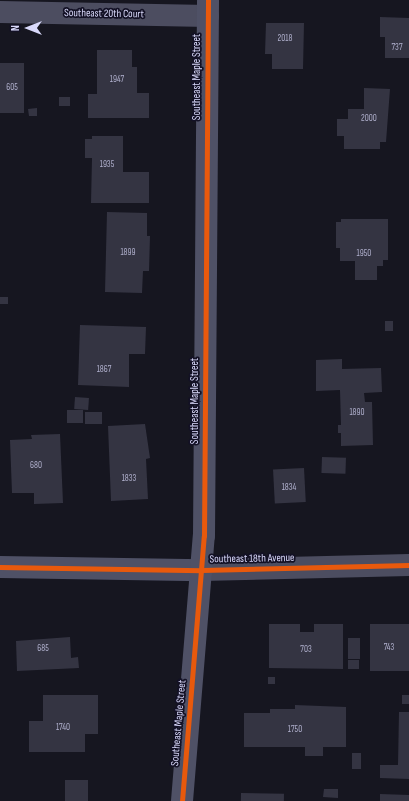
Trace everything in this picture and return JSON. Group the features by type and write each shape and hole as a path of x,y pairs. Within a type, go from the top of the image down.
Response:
{"street":[{"name":"Southeast 20th Court","path":"0,12 208,8"},
{"name":"Southeast Maple Street","path":"182,801 202,570 208,8"},
{"name":"Southeast 18th Avenue","path":"0,567 202,570 409,565"}],"building":[{"path":"380,17 409,18 409,58 385,58 385,37 380,37"},
{"path":"266,23 304,23 303,69 272,69 272,54 265,54"},
{"path":"97,50 132,50 132,67 137,67 137,93 149,93 149,118 88,118 88,94 97,94"},
{"path":"0,63 24,63 24,113 0,113"},
{"path":"364,88 390,89 386,142 380,142 380,149 344,149 344,136 337,136 337,119 348,119 348,109 364,109"},
{"path":"59,97 70,97 70,106 59,106"},
{"path":"37,108 37,116 29,116 28,109"},
{"path":"92,136 123,136 123,172 149,172 149,203 91,203 92,158 85,158 85,139 92,139"},
{"path":"107,212 147,213 147,236 150,236 149,271 143,271 142,293 105,292"},
{"path":"341,219 388,219 388,260 383,260 383,266 377,266 377,280 355,280 355,261 340,261 340,248 336,248 336,222 341,222"},
{"path":"0,297 8,297 8,304 0,304"},
{"path":"385,321 393,321 393,331 385,331"},
{"path":"80,325 146,327 145,354 129,354 129,387 78,385"},
{"path":"342,359 342,369 381,368 382,392 364,393 365,402 372,402 373,445 341,446 341,433 338,433 338,425 341,425 340,390 316,391 316,360"},
{"path":"75,397 89,398 88,410 74,409"},
{"path":"67,410 83,410 83,423 67,423"},
{"path":"85,412 102,412 102,424 85,424"},
{"path":"145,424 150,458 146,459 148,499 111,501 108,426"},
{"path":"60,434 63,503 34,504 34,493 12,493 10,440 32,439 31,435"},
{"path":"322,457 346,458 345,474 321,473"},
{"path":"304,468 306,502 275,504 273,470"},
{"path":"269,624 300,624 300,632 314,632 314,624 343,624 343,669 269,668"},
{"path":"370,624 409,624 409,671 370,671"},
{"path":"70,637 71,658 78,657 79,668 17,671 16,641"},
{"path":"348,638 360,638 360,659 348,659"},
{"path":"348,660 359,660 359,669 348,669"},
{"path":"268,677 275,677 275,684 268,684"},
{"path":"43,695 98,695 98,734 85,734 85,752 29,752 29,721 43,721"},
{"path":"402,695 409,695 409,704 402,704"},
{"path":"295,705 346,707 346,747 323,747 323,756 305,756 305,747 244,747 244,713 270,713 270,709 295,709"},
{"path":"399,712 409,712 409,779 380,778 380,765 398,765"},
{"path":"352,753 361,753 361,769 352,769"},
{"path":"65,780 88,780 88,801 65,801"},
{"path":"324,789 338,789 338,798 323,797"},
{"path":"241,793 284,794 284,801 241,801"},
{"path":"380,794 409,795 409,801 380,801"}],"cycle path":[{"path":"182,801 204,536 208,0"},
{"path":"0,567 202,570 409,565"}]}
